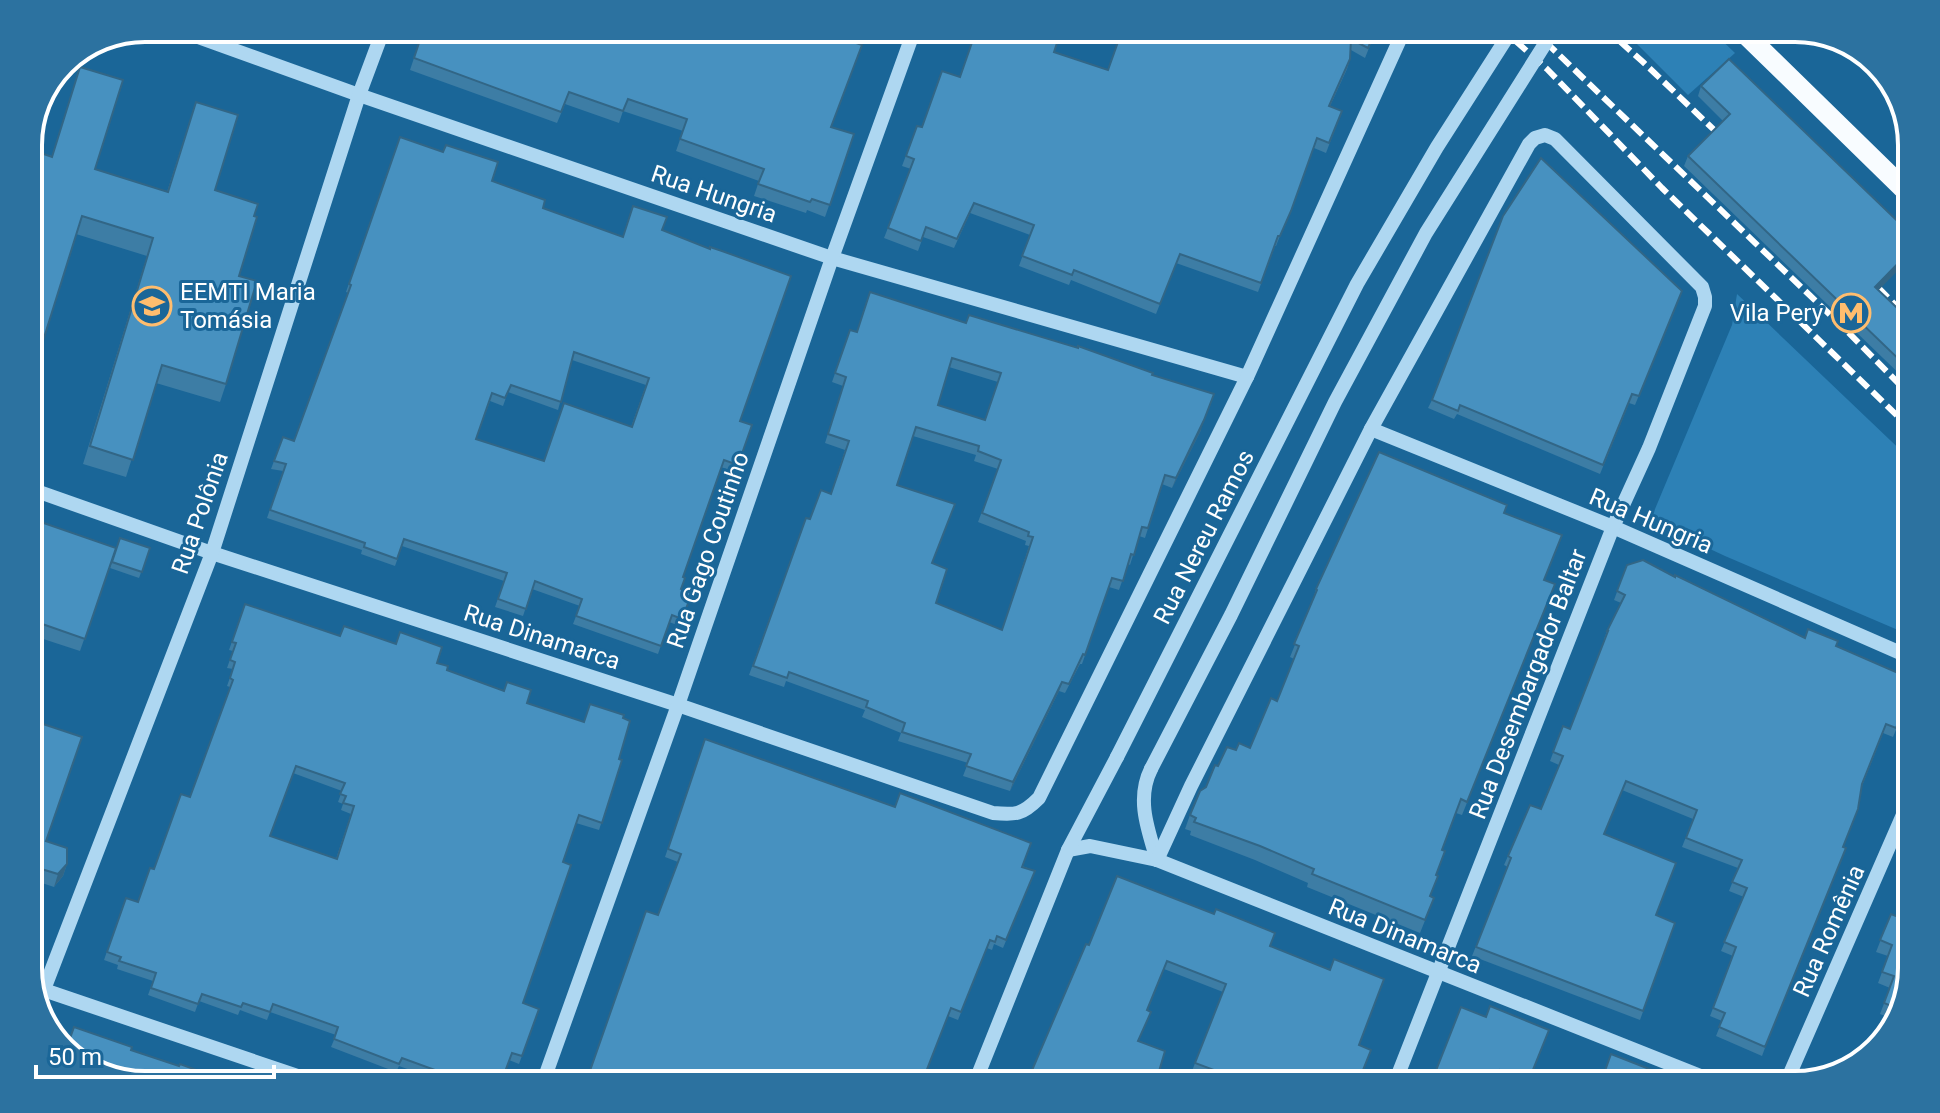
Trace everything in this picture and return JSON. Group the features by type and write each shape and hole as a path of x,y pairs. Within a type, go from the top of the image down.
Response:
{"main road":[{"path":"1753,42 1898,183"}],"street":[{"name":"Rua Hungria","path":"212,42 832,258 1247,377"},
{"name":"Rua Polônia","path":"42,977 212,553 379,42"},
{"name":"Rua Gago Coutinho","path":"547,1071 910,42"},
{"name":"Rua Nereu Ramos","path":"1039,798 1247,377 1399,42"},
{"name":"Rua Nereu Ramos","path":"980,1071 1068,850 1357,284 1437,147 1504,42"},
{"path":"1157,860 1144,817 1144,788 1151,769 1231,615 1335,402 1426,233 1546,42"},
{"name":"Rua Desembargador Baltar","path":"1371,429 1535,138 1545,135 1555,139 1702,287 1705,306 1649,448 1613,527 1400,1071"},
{"name":"Rua Hungria","path":"1371,429 1613,527 1898,652"},
{"path":"1157,860 1191,786 1371,429"},
{"name":"Rua Dinamarca","path":"42,493 212,553 678,705 993,813 1013,815 1026,810 1039,798"},
{"name":"Rua Romênia","path":"1791,1071 1898,826"},
{"name":"Rua Dinamarca","path":"1068,850 1090,846 1157,860 1687,1071"},
{"path":"45,990 283,1071"}],"shaded area":[{"path":"1635,42 1724,42 1735,53 1688,95"},
{"path":"1737,294 1898,448 1898,630 1650,521 1732,325"}],"building":[{"path":"419,42 853,42 862,45 831,127 854,134 830,205 812,199 810,202 758,184 764,169 680,139 687,119 628,99 623,111 569,92 561,112 414,58"},
{"path":"972,42 1057,42 1054,52 1108,70 1118,42 1351,42 1350,59 1329,106 1342,111 1329,143 1317,138 1261,283 1180,254 1160,304 1074,270 1072,275 1022,256 1034,225 974,203 957,239 926,227 921,241 888,228 914,159 906,156 917,126 922,127 942,71 960,77"},
{"path":"1357,42 1370,42 1368,48"},
{"path":"1729,59 1898,222 1898,263 1875,287 1898,309 1898,358 1688,156 1730,114 1701,86"},
{"path":"80,67 123,80 95,169 168,192 196,102 238,115 215,190 258,204 239,276 257,281 226,384 162,365 133,460 90,446 153,238 82,216 42,344 42,153 52,157"},
{"path":"400,137 443,152 446,145 498,162 492,181 545,200 543,208 623,237 633,206 667,217 662,230 791,276 740,421 752,425 738,465 724,460 683,577 681,589 692,593 682,619 672,615 661,646 576,616 582,599 535,581 526,609 498,599 507,573 404,539 397,559 364,547 365,543 270,510 286,464 274,461 283,437 294,441","holes":["574,352 649,378 632,427 564,403 544,461 476,439 492,393 505,398 511,385 561,402"]},
{"path":"1541,158 1682,291 1639,396 1632,394 1603,465 1460,405 1458,411 1432,400 1503,216"},
{"path":"870,292 966,323 969,315 1078,346 1152,375 1214,394 1176,478 1165,475 1148,528 1142,527 1123,581 1112,578 1085,655 1069,684 1062,682 1013,782 966,766 971,754 902,732 905,723 866,707 868,701 789,672 787,678 753,666 806,518 810,519 821,490 831,494 849,441 828,434 846,377 835,373 850,330 857,332","holes":["952,358 1001,373 985,420 938,405","916,427 979,446 978,451 1001,460 982,513 1029,532 1028,536 1033,537 1002,630 936,603 947,569 932,563 955,504 897,485"]},
{"path":"1379,452 1507,505 1504,513 1562,535 1544,580 1555,584 1467,802 1461,799 1442,850 1445,851 1430,896 1434,898 1425,920 1312,874 1314,869 1260,846 1194,822 1196,818 1190,815 1200,791 1206,787 1227,747 1236,750 1239,743 1250,748 1271,698 1277,701 1299,646 1294,644 1316,589"},
{"path":"42,522 116,548 85,639 42,624"},
{"path":"120,538 150,548 142,572 112,562"},
{"path":"1643,560 1805,638 1808,629 1838,641 1836,646 1898,673 1898,723 1896,728 1886,724 1862,784 1858,809 1843,847 1846,848 1765,1047 1719,1027 1725,1013 1713,1008 1736,947 1724,942 1747,888 1732,882 1742,860 1686,838 1697,810 1626,781 1604,834 1676,863 1656,915 1675,923 1643,1011 1476,947 1511,858 1508,856 1530,805 1541,809 1563,756 1553,752 1563,726 1570,729 1607,631 1625,595 1617,591 1627,565"},
{"path":"245,604 340,636 344,626 396,644 400,632 442,647 437,663 448,666 447,670 504,691 507,682 531,690 527,703 584,722 590,704 624,715 623,718 630,721 619,759 622,760 602,823 579,815 563,862 571,865 523,1003 539,1009 522,1056 512,1053 505,1071 438,1071 402,1058 399,1064 334,1039 338,1027 273,1004 270,1012 243,1003 241,1007 202,994 198,1004 151,988 156,973 119,961 121,957 107,952 126,898 138,902 150,868 154,869 181,794 190,797 233,680 230,678 235,662 230,660 236,643 232,642","holes":["296,766 345,783 340,794 346,796 343,803 354,806 337,859 270,836"]},
{"path":"42,724 82,737 46,841 67,848 67,864 58,874 42,869"},
{"path":"705,739 895,807 900,793 1031,843 1022,867 1035,871 1006,940 997,936 995,942 990,940 961,1012 951,1008 926,1071 590,1071 646,911 658,915 681,854 668,849"},
{"path":"1117,876 1214,914 1216,909 1275,933 1270,946 1330,970 1334,959 1384,979 1359,1045 1371,1050 1363,1071 1217,1071 1195,1063 1226,984 1167,961 1138,1041 1165,1051 1159,1071 1032,1071 1086,944 1089,945"},
{"path":"1891,914 1898,917 1898,968 1890,1006 1884,1003 1894,976 1882,972 1892,945 1880,940"},
{"path":"1490,1006 1549,1030 1532,1071 1436,1071 1461,1007 1486,1017"},
{"path":"74,1027 132,1047 131,1050 199,1071 145,1071 118,1067 93,1057 70,1039"},
{"path":"1611,1054 1654,1071 1605,1071"}],"railway":[{"path":"1517,42 1898,416"},
{"path":"1546,42 1898,383"},
{"path":"1621,42 1731,146"},
{"path":"1864,273 1898,308"}],"place":[{"name":"EEMTI Maria Tomásia","path":"152,306"},
{"name":"Vila Pery","path":"1851,313"}]}
